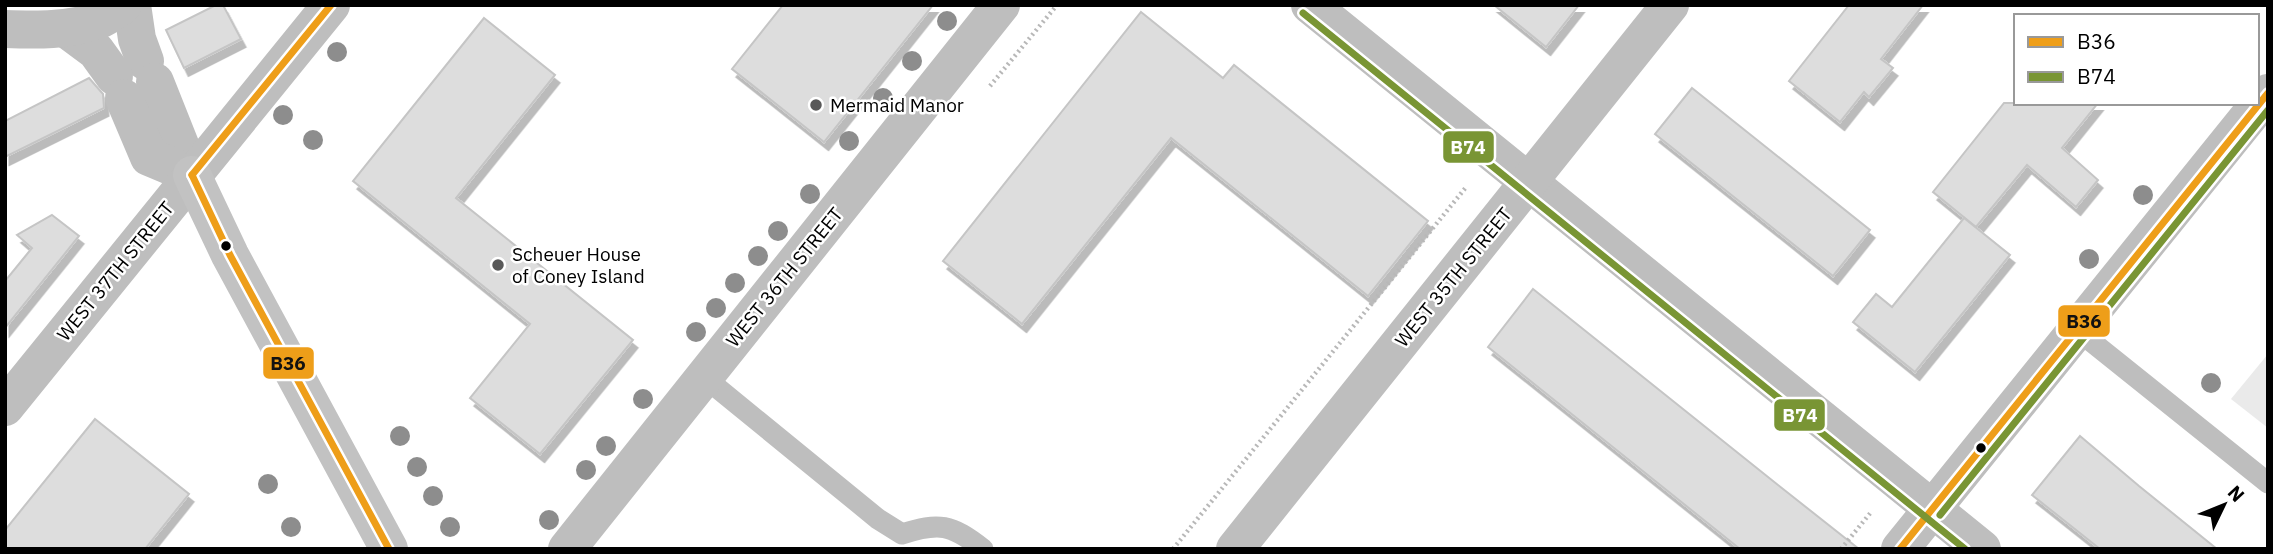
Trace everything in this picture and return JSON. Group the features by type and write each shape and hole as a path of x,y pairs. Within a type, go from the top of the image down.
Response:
{"main road":[{"path":"192,175 230,255 390,549"}],"street":[{"path":"5,29 54,29 100,19 123,5"},
{"path":"132,5 137,39 134,79"},
{"name":"WEST 37TH STREET","path":"5,407 331,5"},
{"name":"WEST 36TH STREET","path":"567,549 1001,5"},
{"path":"1310,5 1982,549"},
{"name":"WEST 35TH STREET","path":"1235,549 1670,5"},
{"path":"54,29 96,51 134,79 192,175"},
{"path":"1900,549 2258,105"}],"lane":[{"path":"2077,330 2268,483"},
{"path":"704,377 878,519 902,534 929,526 946,527 983,549"}],"path":[{"path":"1173,549 1467,186"},
{"path":"1841,549 1872,511"}],"shaded area":[{"path":"2268,354 2268,428 2231,399"}],"building":[{"path":"216,5 223,5 241,39 184,68 166,30"},
{"name":"Mermaid Manor","path":"783,5 933,5 824,142 732,69"},
{"path":"1494,5 1579,5 1546,47"},
{"path":"1849,5 1923,5 1881,59 1893,68 1869,97 1864,92 1840,122 1789,81"},
{"path":"1141,12 1223,78 1234,65 1428,221 1368,296 1171,138 1022,324 943,261"},
{"name":"Scheuer House of Coney Island","path":"484,18 555,75 456,198 633,340 540,454 470,398 530,324 353,181"},
{"path":"89,78 103,94 104,108 5,157 5,121"},
{"path":"1692,88 1870,230 1833,276 1655,134"},
{"path":"2004,103 2096,105 2062,148 2098,180 2076,207 2027,165 1976,227 1933,192"},
{"path":"52,215 79,236 5,328 5,281 32,248 17,235"},
{"path":"1964,218 2010,255 1915,372 1853,322 1876,294 1892,307"},
{"path":"1533,289 1859,549 1740,549 1488,347"},
{"path":"95,419 189,494 145,549 5,549 5,530"},
{"path":"2080,436 2217,549 2100,549 2032,495"}],"transit line":[{"name":"B36","path":"192,175 331,5"},
{"name":"B74","path":"1303,13 1965,549"},
{"name":"B36","path":"2259,104 2268,93"},
{"name":"B36","path":"1900,549 2258,105"},
{"name":"B74","path":"1940,515 2268,110"},
{"name":"B36","path":"192,175 230,255 389,549"}],"place":[{"name":"Mermaid Manor","path":"816,105"},
{"name":"Scheuer House of Coney Island","path":"498,265"}]}
